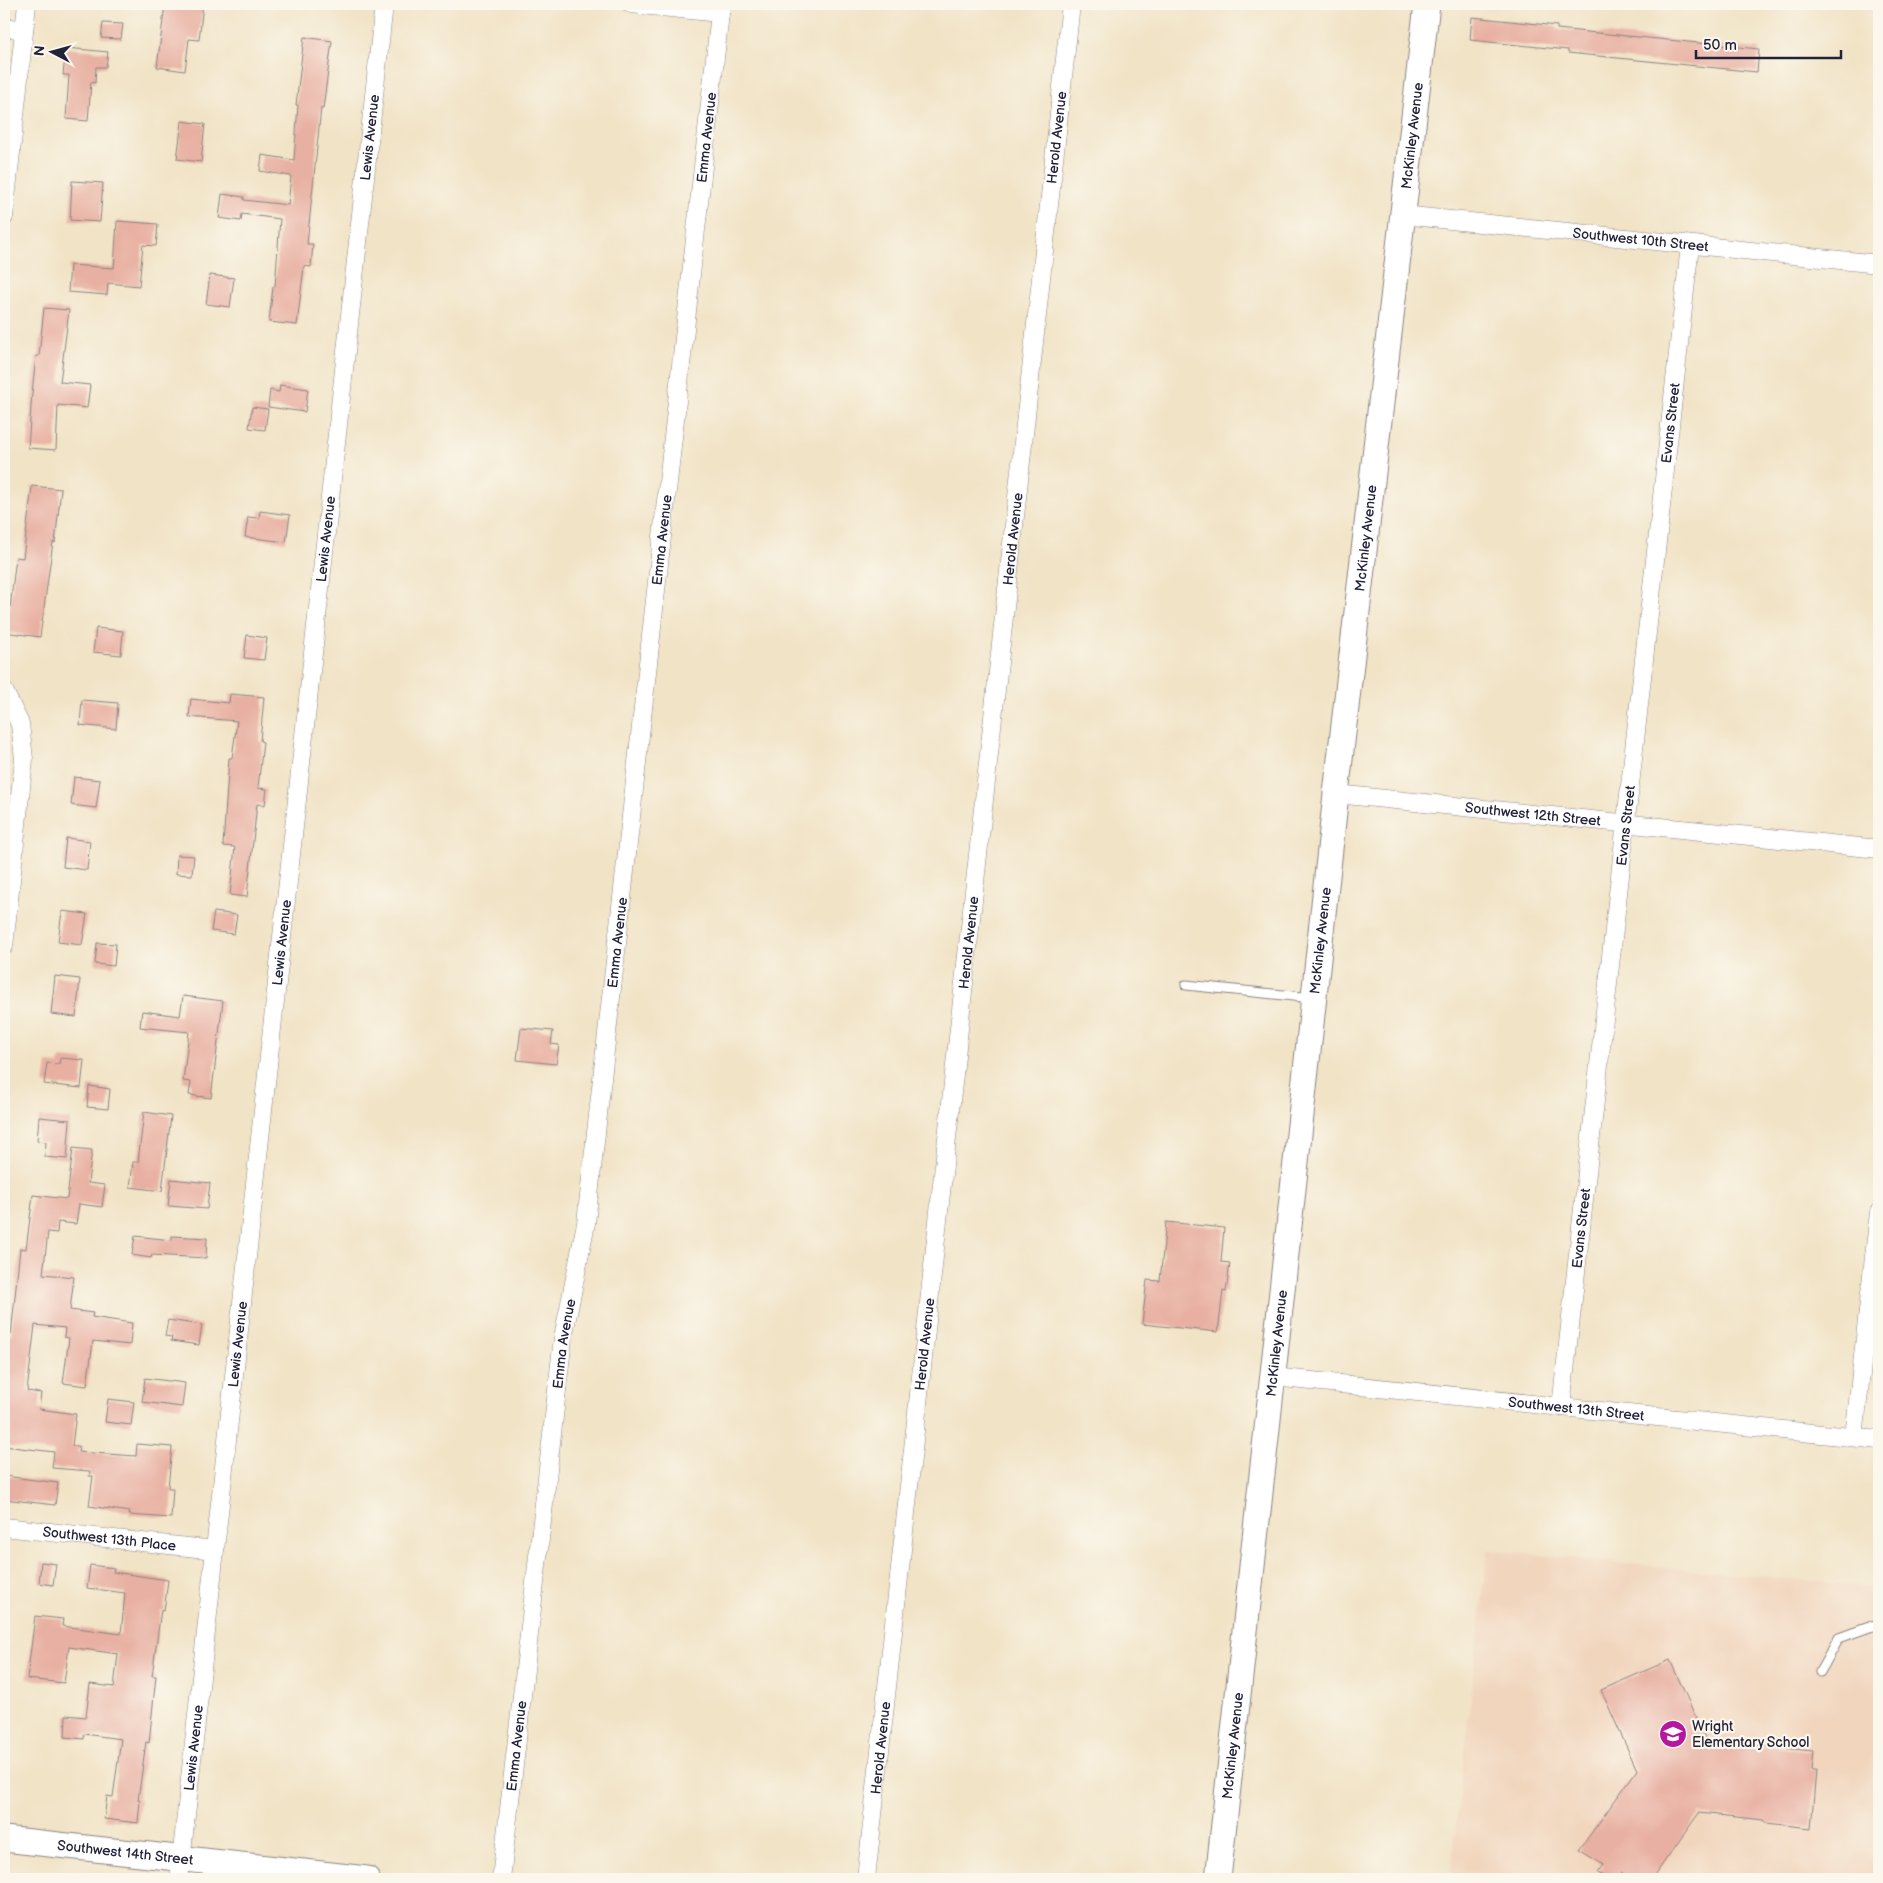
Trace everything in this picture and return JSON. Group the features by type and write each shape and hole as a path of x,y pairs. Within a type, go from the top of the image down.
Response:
{"main road":[{"name":"McKinley Avenue","path":"1218,1879 1336,794 1427,4"},
{"name":"Southwest 14th Street","path":"4,1839 180,1869 368,1879"}],"street":[{"path":"4,217 27,4"},
{"name":"Lewis Avenue","path":"180,1869 384,4"},
{"path":"631,4 720,8"},
{"name":"Herold Avenue","path":"866,1879 1071,4"},
{"name":"Emma Avenue","path":"501,1879 563,1338 586,1223 720,8"},
{"path":"4,28 24,30"},
{"name":"Southwest 10th Street","path":"1402,215 1879,264"},
{"name":"Evans Street","path":"1561,1407 1690,245"},
{"path":"4,691 20,724 24,759 4,946"},
{"name":"Southwest 12th Street","path":"1336,794 1879,849"},
{"path":"1854,1438 1879,1212"},
{"name":"Southwest 13th Street","path":"1273,1377 1879,1440"},
{"name":"Southwest 13th Place","path":"4,1527 214,1550"}],"lane":[{"path":"1186,985 1314,998"},
{"path":"1820,1672 1839,1638 1875,1625 1879,1626"}],"shaded area":[{"name":"Wright Elementary School","path":"1488,1550 1879,1588 1879,1879 1450,1879"}],"building":[{"path":"165,4 203,4 199,40 189,39 185,71 157,67"},
{"path":"1472,17 1557,26 1557,29 1759,49 1757,72 1568,53 1568,50 1470,40"},
{"path":"103,23 123,24 121,39 101,38"},
{"path":"304,37 332,41 323,109 321,108 307,244 313,244 311,267 304,266 297,325 269,322 273,287 275,287 280,219 242,214 241,221 219,218 222,194 244,197 244,200 288,205 291,176 260,171 262,155 294,160 298,105 296,105"},
{"path":"66,48 108,52 106,67 96,67 95,83 91,82 88,121 66,119 69,75 63,75"},
{"path":"182,121 205,124 201,162 177,159"},
{"path":"72,181 103,183 100,222 70,220"},
{"path":"117,221 158,224 156,246 143,245 139,286 108,283 107,295 68,292 70,265 114,268"},
{"path":"210,275 234,278 230,307 206,304"},
{"path":"44,308 69,310 60,382 90,385 87,408 58,405 56,450 28,448 36,356 39,356"},
{"path":"280,385 308,389 305,412 268,407 270,390 279,392"},
{"path":"252,407 268,409 265,430 249,428"},
{"path":"32,486 61,489 55,543 53,542 40,637 4,632 4,607 10,608 16,557 23,558"},
{"path":"260,511 290,515 286,542 245,537 248,517 259,518"},
{"path":"96,628 123,631 121,655 93,652"},
{"path":"247,635 267,638 264,660 244,658"},
{"path":"230,694 264,697 260,741 263,742 258,788 267,789 265,805 257,804 247,897 230,895 235,847 223,846 229,758 232,758 237,721 189,717 191,699 229,703"},
{"path":"82,700 118,703 116,729 80,725"},
{"path":"74,777 100,780 96,808 71,805"},
{"path":"66,838 90,841 87,870 63,867"},
{"path":"177,855 194,856 192,875 176,874"},
{"path":"62,911 87,914 82,945 58,942"},
{"path":"214,912 237,915 234,934 211,931"},
{"path":"97,943 116,944 114,966 95,964"},
{"path":"55,976 80,979 76,1017 51,1014"},
{"path":"183,996 223,1001 211,1098 189,1095 191,1082 183,1081 189,1032 140,1027 142,1011 180,1016"},
{"path":"521,1028 553,1031 551,1044 559,1045 556,1064 517,1060"},
{"path":"60,1058 84,1060 81,1088 44,1084 47,1063 59,1064"},
{"path":"89,1086 110,1089 108,1109 87,1107"},
{"path":"144,1112 171,1116 162,1191 130,1187 133,1162 138,1162"},
{"path":"39,1117 70,1120 67,1159 45,1157 46,1142 37,1141"},
{"path":"73,1148 92,1150 88,1183 105,1185 102,1207 79,1204 76,1224 58,1222 57,1233 48,1232 43,1274 74,1277 70,1310 93,1313 92,1317 132,1323 130,1345 93,1341 87,1386 63,1383 69,1338 64,1337 65,1328 35,1325 27,1391 41,1393 39,1409 76,1414 72,1446 79,1446 78,1452 136,1456 137,1444 172,1447 168,1488 173,1488 171,1518 129,1515 130,1512 89,1506 93,1476 89,1476 90,1471 52,1468 54,1452 4,1446 4,1364 7,1335 11,1335 20,1248 26,1249 33,1195 67,1199"},
{"path":"171,1179 210,1183 207,1209 168,1206"},
{"path":"1166,1222 1224,1228 1221,1262 1230,1263 1226,1292 1223,1291 1218,1332 1142,1324 1147,1280 1160,1281"},
{"path":"135,1236 172,1240 172,1236 207,1238 206,1258 152,1255 151,1258 132,1255"},
{"path":"168,1320 202,1325 199,1345 171,1341 172,1337 165,1336"},
{"path":"145,1378 185,1383 182,1407 142,1402"},
{"path":"108,1399 134,1402 131,1425 105,1422"},
{"path":"4,1476 58,1483 55,1505 4,1499"},
{"path":"41,1562 56,1564 53,1585 39,1583"},
{"path":"90,1565 114,1568 113,1572 168,1580 164,1611 161,1610 152,1676 156,1676 149,1743 146,1742 138,1800 140,1800 138,1823 104,1819 107,1796 113,1797 121,1739 84,1734 84,1739 65,1737 66,1715 86,1717 90,1684 114,1687 118,1654 69,1647 64,1683 27,1679 35,1616 63,1619 62,1626 121,1634 125,1593 87,1588"},
{"name":"Wright Elementary School","path":"1670,1660 1706,1740 1813,1751 1811,1770 1816,1770 1811,1828 1766,1823 1764,1820 1699,1813 1652,1879 1630,1879 1621,1873 1617,1879 1610,1879 1598,1873 1604,1865 1579,1850 1637,1770 1601,1690"}],"place":[{"name":"Wright Elementary School","path":"1673,1734"}]}
